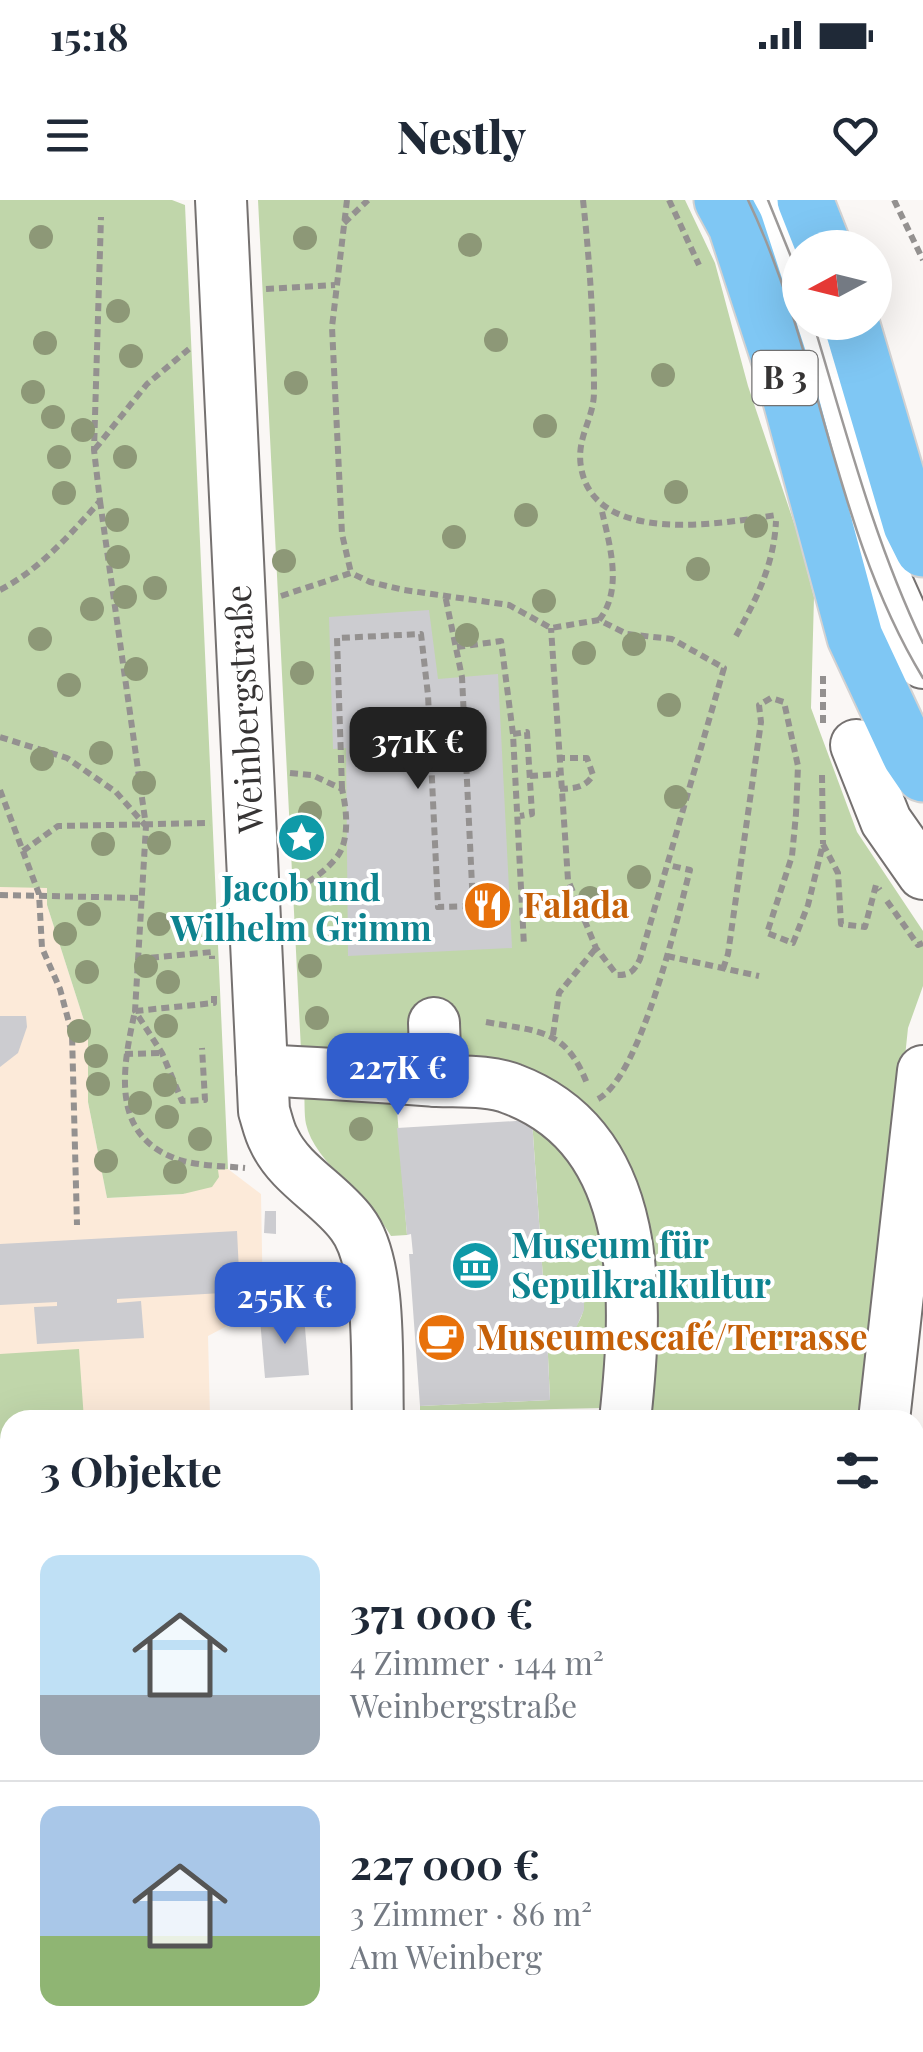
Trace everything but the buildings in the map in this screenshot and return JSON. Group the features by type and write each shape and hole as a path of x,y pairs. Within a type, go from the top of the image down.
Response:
{"main road":[{"name":"B 3","path":"722,200 736,226 782,367 855,638 910,755 923,774"},
{"path":"805,200 817,230"},
{"name":"B 3","path":"856,340 912,525 923,549"}],"street":[{"name":"Weinbergstraße","path":"221,200 264,1111 274,1142 298,1172 352,1224 366,1248 372,1278 378,1410"},
{"path":"760,200 782,258"},
{"path":"810,340 877,560 919,656"},
{"path":"834,560 919,656"},
{"path":"856,745 886,821 923,874"},
{"path":"434,1023 436,1080"},
{"path":"262,1070 509,1087 550,1107 595,1150 620,1206 633,1293 626,1410"},
{"path":"885,1410 923,1071"}],"path":[{"path":"347,200 332,326 342,534 350,573"},
{"path":"344,223 368,200"},
{"path":"583,200 592,279 594,399 580,439 580,465 587,490 601,506 622,516 680,524 719,524 776,515"},
{"path":"669,200 703,273"},
{"path":"894,200 923,260"},
{"path":"102,217 94,450 146,826 134,1011 122,1067 126,1098 132,1122 142,1137 161,1152 184,1161 246,1168"},
{"path":"225,288 290,290 335,285"},
{"path":"94,450 147,384 192,346"},
{"path":"736,636 757,598 774,551 776,515 771,496"},
{"path":"0,590 14,583 71,534 100,501"},
{"path":"598,620 608,608 614,580 601,506"},
{"path":"240,607 316,587 350,573 404,590 509,604 551,628 598,620 627,634 672,639 724,668 634,971 617,975 596,948 574,903 568,880 551,628"},
{"path":"254,893 298,889 342,850 346,811 337,638 421,634 428,695 438,907 473,906 462,677 445,595"},
{"path":"457,647 501,641 513,734 524,946"},
{"path":"722,969 728,954 761,722 759,705 771,698 784,702 798,766 792,856 767,934 793,943 824,844 822,819"},
{"path":"513,734 526,732 530,776 532,814 519,816"},
{"path":"0,737 67,758 116,792 146,826"},
{"path":"557,758 587,758 594,775 588,784 560,789"},
{"path":"248,772 312,775 342,789"},
{"path":"530,776 559,774"},
{"path":"0,790 39,894 42,948 60,988 72,1034 77,1225"},
{"path":"23,851 58,826 251,820"},
{"path":"824,844 838,873 841,924 865,927 876,885 918,944 923,944"},
{"path":"486,1022 554,1035 579,1064 593,1102 607,1094 632,1054 668,956 690,870 668,865"},
{"path":"0,895 140,898"},
{"path":"554,1035 559,992 596,948"},
{"path":"138,959 212,952 212,969"},
{"path":"668,956 758,976"},
{"path":"134,1011 214,1003 213,986"},
{"path":"134,1011 162,1053 182,1101 204,1100 202,1048"},
{"path":"125,1054 162,1053"}],"shaded area":[{"path":"47,883 47,905 88,1033 88,1102 107,1198 184,1194 218,1169 228,1169 261,1194 263,1307 208,1336 210,1410 0,1410 0,887"}],"green space":[{"path":"0,200 172,200 185,205 228,1169 218,1170 219,1177 212,1187 183,1194 107,1198 88,1102 88,1033 47,905 47,888 0,887"},
{"path":"258,200 685,200 715,263 748,386 797,532 814,597 811,708 857,832 923,931 923,986 908,1028 868,1410 651,1410 657,1333 650,1238 634,1175 616,1143 579,1109 301,1050"},
{"path":"304,1092 396,1098 407,1235 391,1236 320,1152 306,1124"},
{"path":"532,1120 545,1123 601,1204 611,1281 603,1408 420,1410 420,1406 550,1400 547,1335 568,1334 579,1321 584,1306 576,1285 559,1278 543,1279"},
{"path":"79,1349 83,1410 0,1410 0,1354"}],"water":[{"path":"298,1270 318,1280 325,1291 323,1296 308,1299 281,1292 278,1276"}],"tram line":[{"path":"748,200 794,319 868,563 923,678"},
{"path":"768,200 782,235"},
{"path":"818,340 875,525 923,643"}],"place":[{"name":"Jacob und Wilhelm Grimm","path":"301,837"},
{"name":"Falada","path":"488,906"},
{"name":"Museum für Sepulkralkultur","path":"476,1266"},
{"name":"Museumescafé/Terrasse","path":"441,1338"}]}
